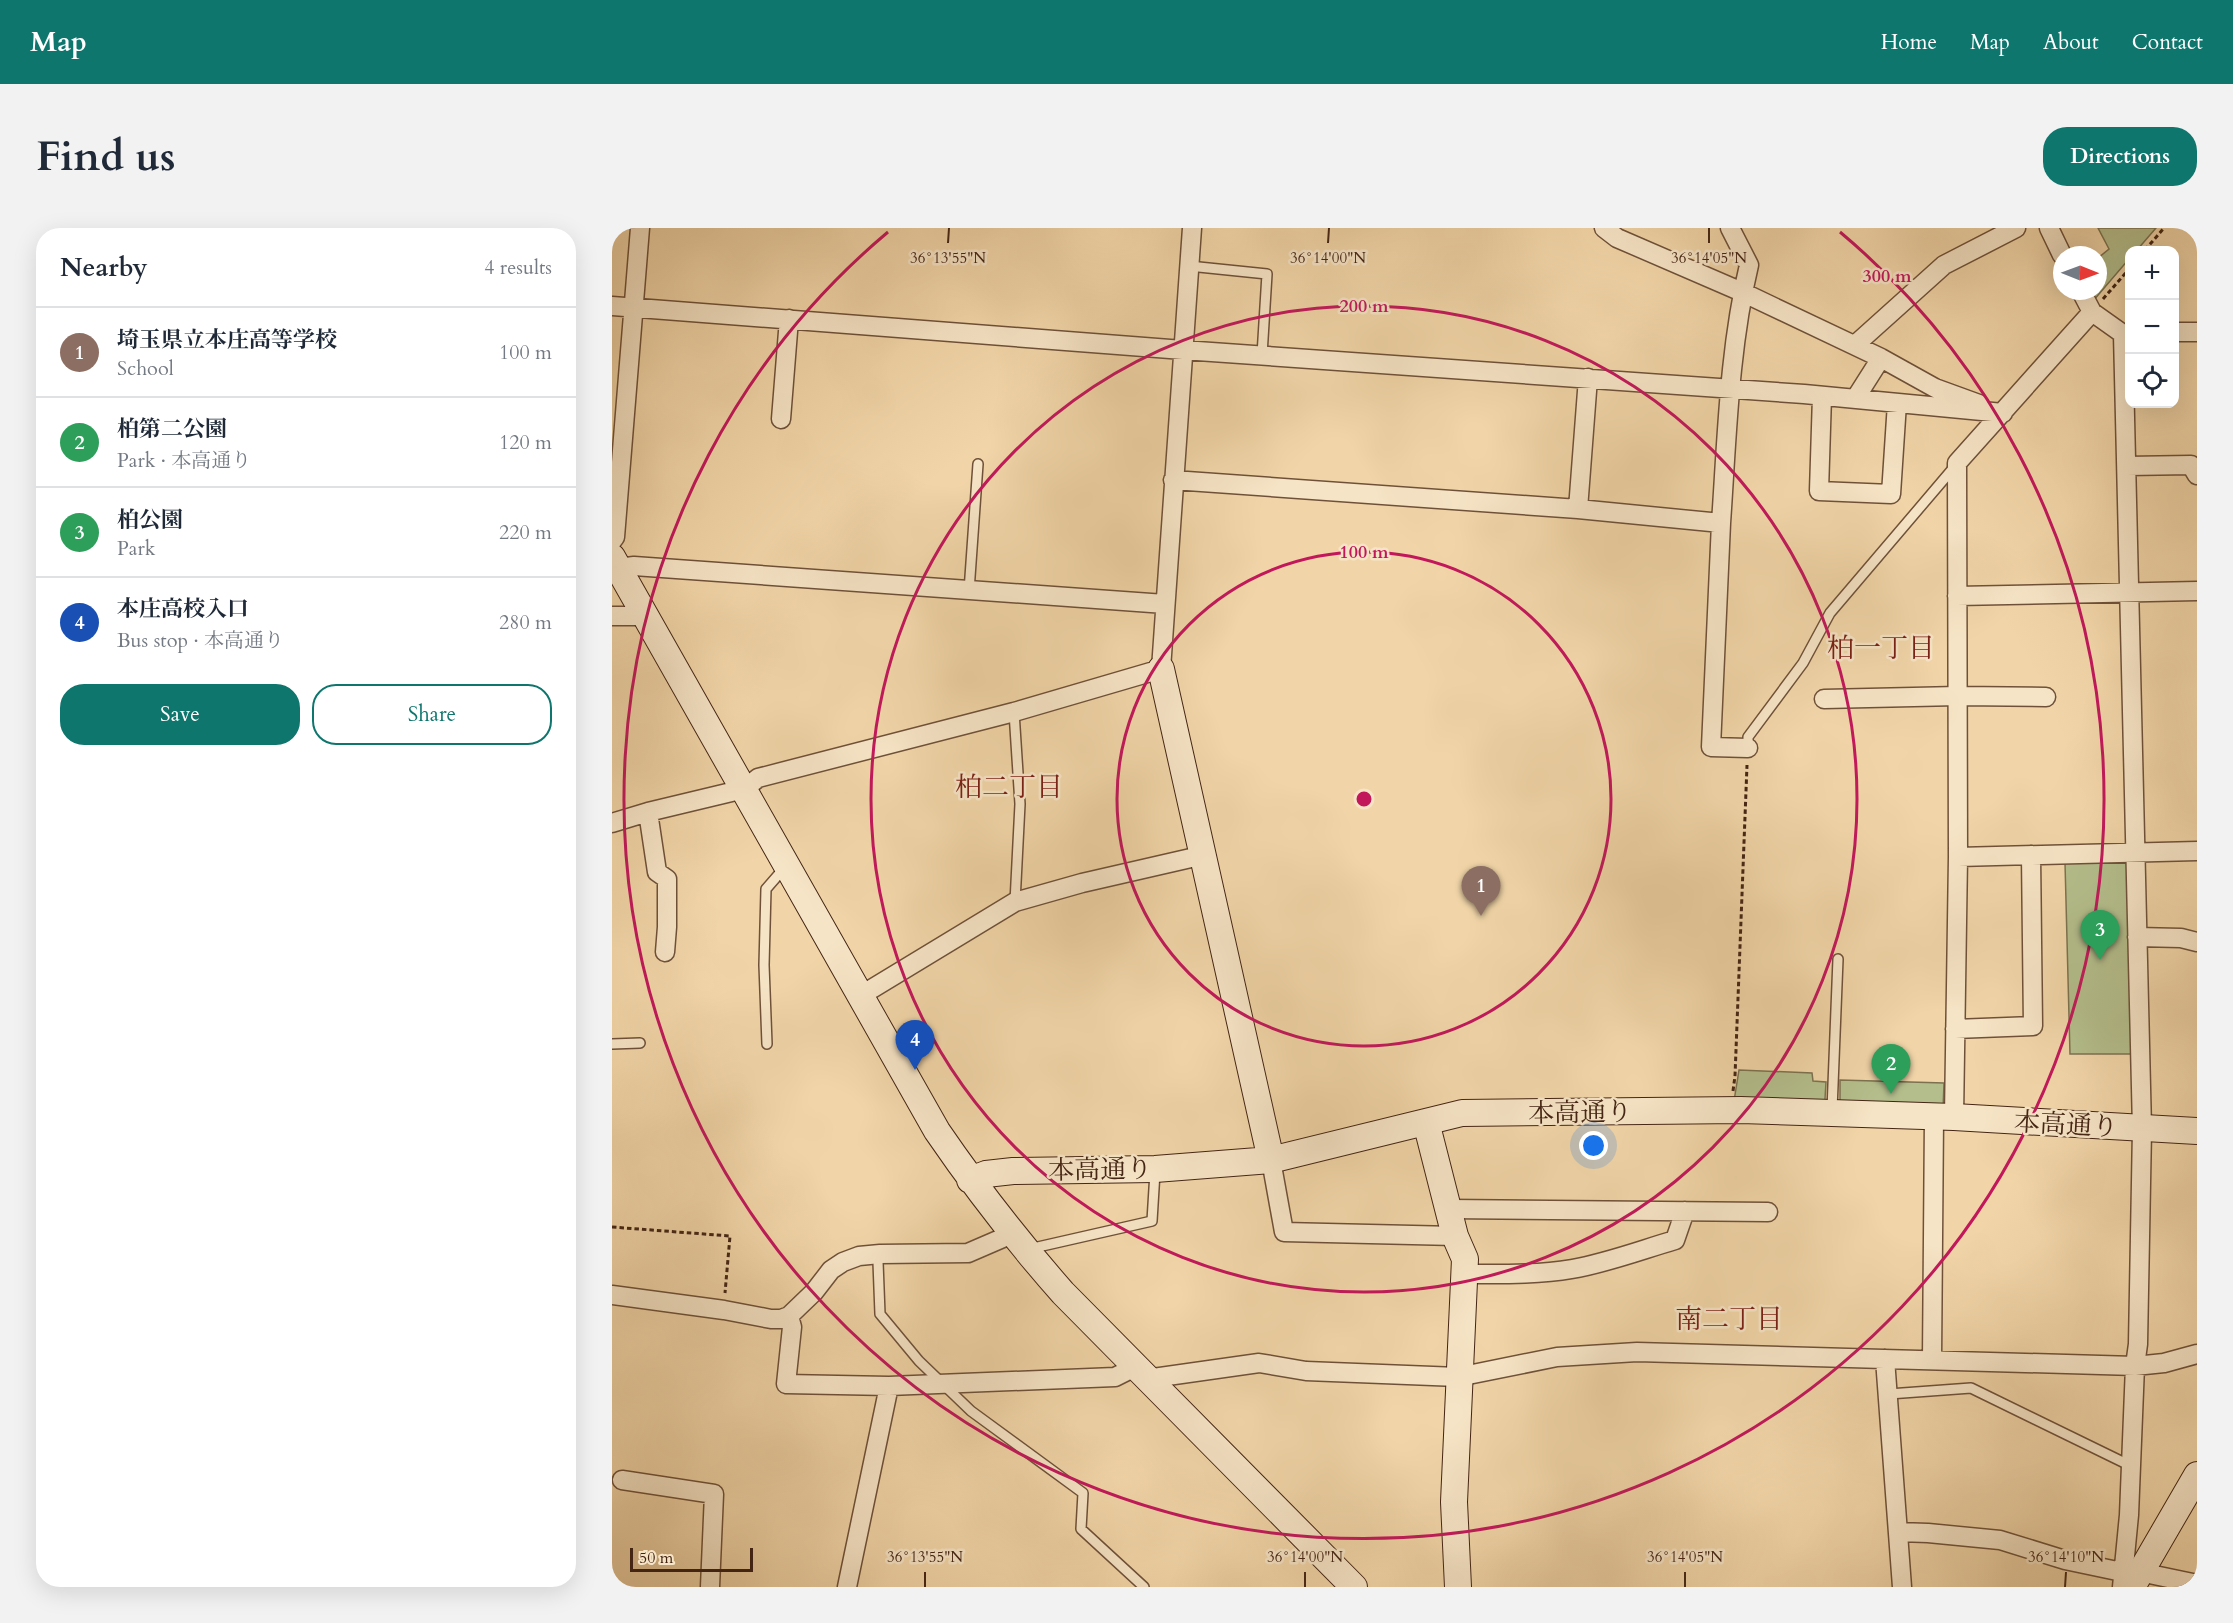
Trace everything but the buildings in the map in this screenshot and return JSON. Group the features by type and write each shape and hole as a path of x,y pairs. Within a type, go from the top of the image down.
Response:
{"street":[{"path":"612,541 615,537 640,228"},
{"path":"1192,228 1161,669 1271,1160 1284,1232 1455,1236"},
{"path":"1604,228 1617,238 1742,292 1855,345 1935,388 2003,413"},
{"path":"1730,228 1749,265 1742,292 1731,390 1721,523 1711,747 1748,748"},
{"path":"1855,345 1944,265 2016,228"},
{"path":"2049,228 2058,246"},
{"path":"2086,300 2092,312 2125,333"},
{"path":"612,306 1183,350 1588,378 2003,413"},
{"path":"1932,1360 1944,1117 1955,1029 1958,857 1957,463 2092,312"},
{"path":"781,419 789,319"},
{"path":"2179,332 2197,332"},
{"path":"1855,399 1881,358"},
{"path":"1578,509 1588,378"},
{"path":"1822,396 1819,491 1891,494 1897,403"},
{"path":"2127,408 2134,853 2142,1129 2138,1344 2135,1366 2129,1515 2129,1579"},
{"path":"2127,466 2191,465 2197,475"},
{"path":"1173,480 1578,509 1721,523"},
{"path":"615,562 633,566 1165,604"},
{"path":"615,562 788,864 937,1131 970,1180 1018,1242 1063,1293 1354,1587"},
{"path":"1957,596 2197,591"},
{"path":"612,616 644,616"},
{"path":"612,823 744,789 758,778 1014,712 1161,669"},
{"path":"1824,699 2046,697"},
{"path":"648,812 657,872 667,879 668,927 665,952"},
{"path":"1958,857 2197,850"},
{"path":"860,996 1015,902 1082,883 1204,855"},
{"path":"1955,1029 2033,1026 2031,855"},
{"path":"2137,937 2181,938 2197,942"},
{"name":"本高通り","path":"970,1180 986,1174 1013,1171 1155,1169 1271,1160 1462,1113 1729,1110 1944,1117 2197,1131"},
{"path":"1425,1122 1455,1236 1465,1259 1454,1502 1458,1587"},
{"path":"1449,1209 1768,1212"},
{"path":"1464,1274 1571,1269 1608,1260 1675,1240 1685,1210"},
{"path":"612,1295 781,1319 789,1316 814,1292 831,1270 859,1256 968,1253 1018,1242"},
{"path":"789,1316 792,1327 786,1384 889,1386 1115,1377 1259,1363 1306,1371 1458,1377 1557,1357 1637,1353 2135,1366 2164,1363 2197,1354"},
{"path":"1885,1359 1902,1587"},
{"path":"847,1587 889,1386"},
{"path":"2129,1579 2197,1475"},
{"path":"622,1480 714,1494 710,1587"},
{"path":"1898,1532 2000,1540 2129,1579 2197,1584"}],"lane":[{"path":"1190,266 1267,274 1262,355"},
{"path":"1748,748 1748,737 1803,663 1830,614 1957,463"},
{"path":"969,591 978,464"},
{"path":"1014,712 1020,804 1015,902"},
{"path":"767,1044 764,965 766,889 788,864"},
{"path":"1832,1113 1838,960"},
{"path":"612,1044 640,1043"},
{"path":"1018,1242 1152,1221 1155,1169"},
{"path":"880,1254 878,1262 880,1314 940,1383 971,1411 1083,1493 1081,1529 1144,1587"},
{"path":"1889,1394 1971,1388 2131,1466"}],"path":[{"path":"2148,246 2164,228"},
{"path":"2092,312 2125,274"},
{"path":"1729,1110 1735,1076 1748,748"},
{"path":"612,1227 730,1236 724,1310"}],"green space":[{"path":"2098,228 2156,228 2140,246 2125,246 2125,264 2107,285 2107,251 2109,249"},
{"path":"2124,861 2131,867 2134,1054 2070,1054 2065,863"},
{"path":"1739,1070 1812,1073 1813,1081 1826,1082 1825,1099 1823,1104 1734,1101"},
{"path":"1840,1080 1944,1083 1943,1109 1840,1105"}],"place":[{"name":"埼玉県立本庄高等学校","path":"1481,916"},
{"name":"柏公園","path":"2100,960"},
{"name":"本庄高校入口","path":"915,1070"},
{"name":"柏第二公園","path":"1891,1094"}],"district":[{"name":"柏一丁目","path":"1881,648"},
{"name":"柏二丁目","path":"1009,787"},
{"name":"南二丁目","path":"1729,1319"}]}
